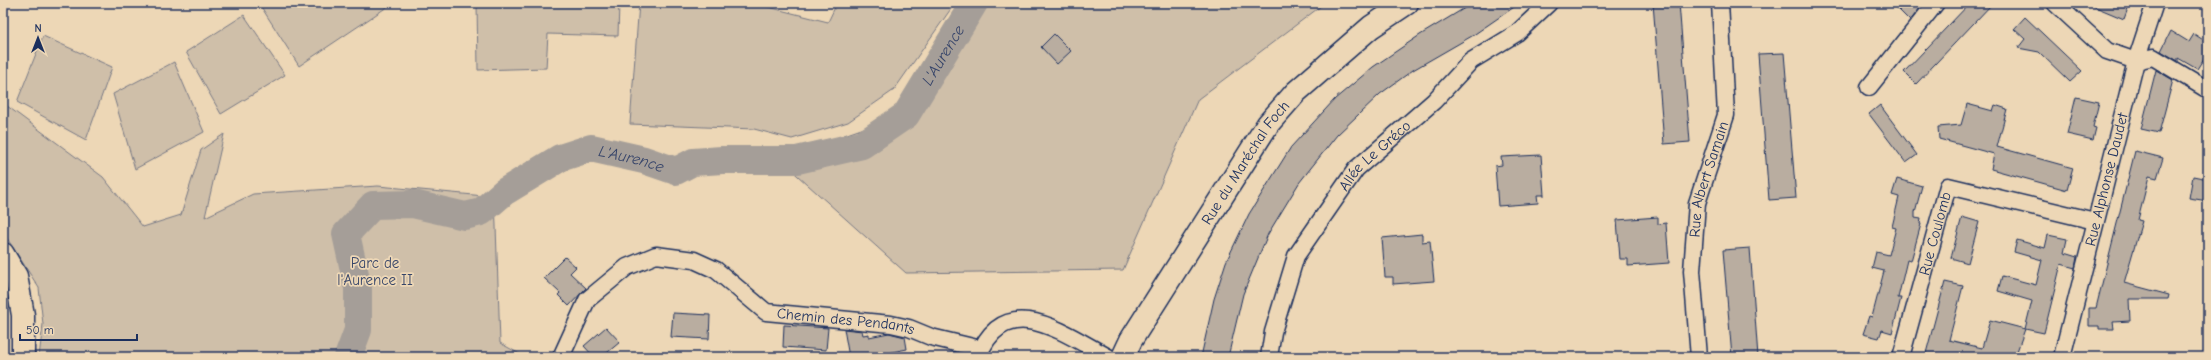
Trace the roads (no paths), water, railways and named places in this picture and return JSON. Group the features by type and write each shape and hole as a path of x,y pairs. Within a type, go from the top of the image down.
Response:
{"street":[{"name":"Rue du Maréchal Foch","path":"1123,357 1131,340 1268,124 1296,92 1371,27 1407,3"},
{"name":"Allée Le Gréco","path":"1269,357 1273,332 1296,256 1356,169 1434,101 1471,61 1517,33 1549,3"},
{"name":"Rue Albert Samain","path":"1699,357 1692,271 1697,203 1726,115 1720,3"},
{"path":"1869,87 1936,3"},
{"path":"2055,3 2106,52 2136,61 2153,57 2208,90"},
{"name":"Rue Alphonse Daudet","path":"2062,357 2136,61 2155,3"},
{"name":"Rue Coulomb","path":"1901,357 1948,186 2095,221"},
{"path":"3,254 16,276 23,315 23,357"},
{"name":"Chemin des Pendants","path":"561,357 587,300 627,267 656,256 694,260 716,270 766,312 891,324 909,328 931,338 979,353"},
{"path":"979,353 992,331 1003,324 1018,320 1029,320 1064,332 1108,357"}],"waterway":[{"name":"L'Aurence","path":"348,357 358,330 358,288 346,234 373,205 413,204 465,216 481,212 504,192 560,158 591,148 644,160 676,171 693,162 722,160 797,160 862,145 906,115 974,3"}],"park label":[{"name":"Parc de l'Aurence II","path":"375,272"}]}
